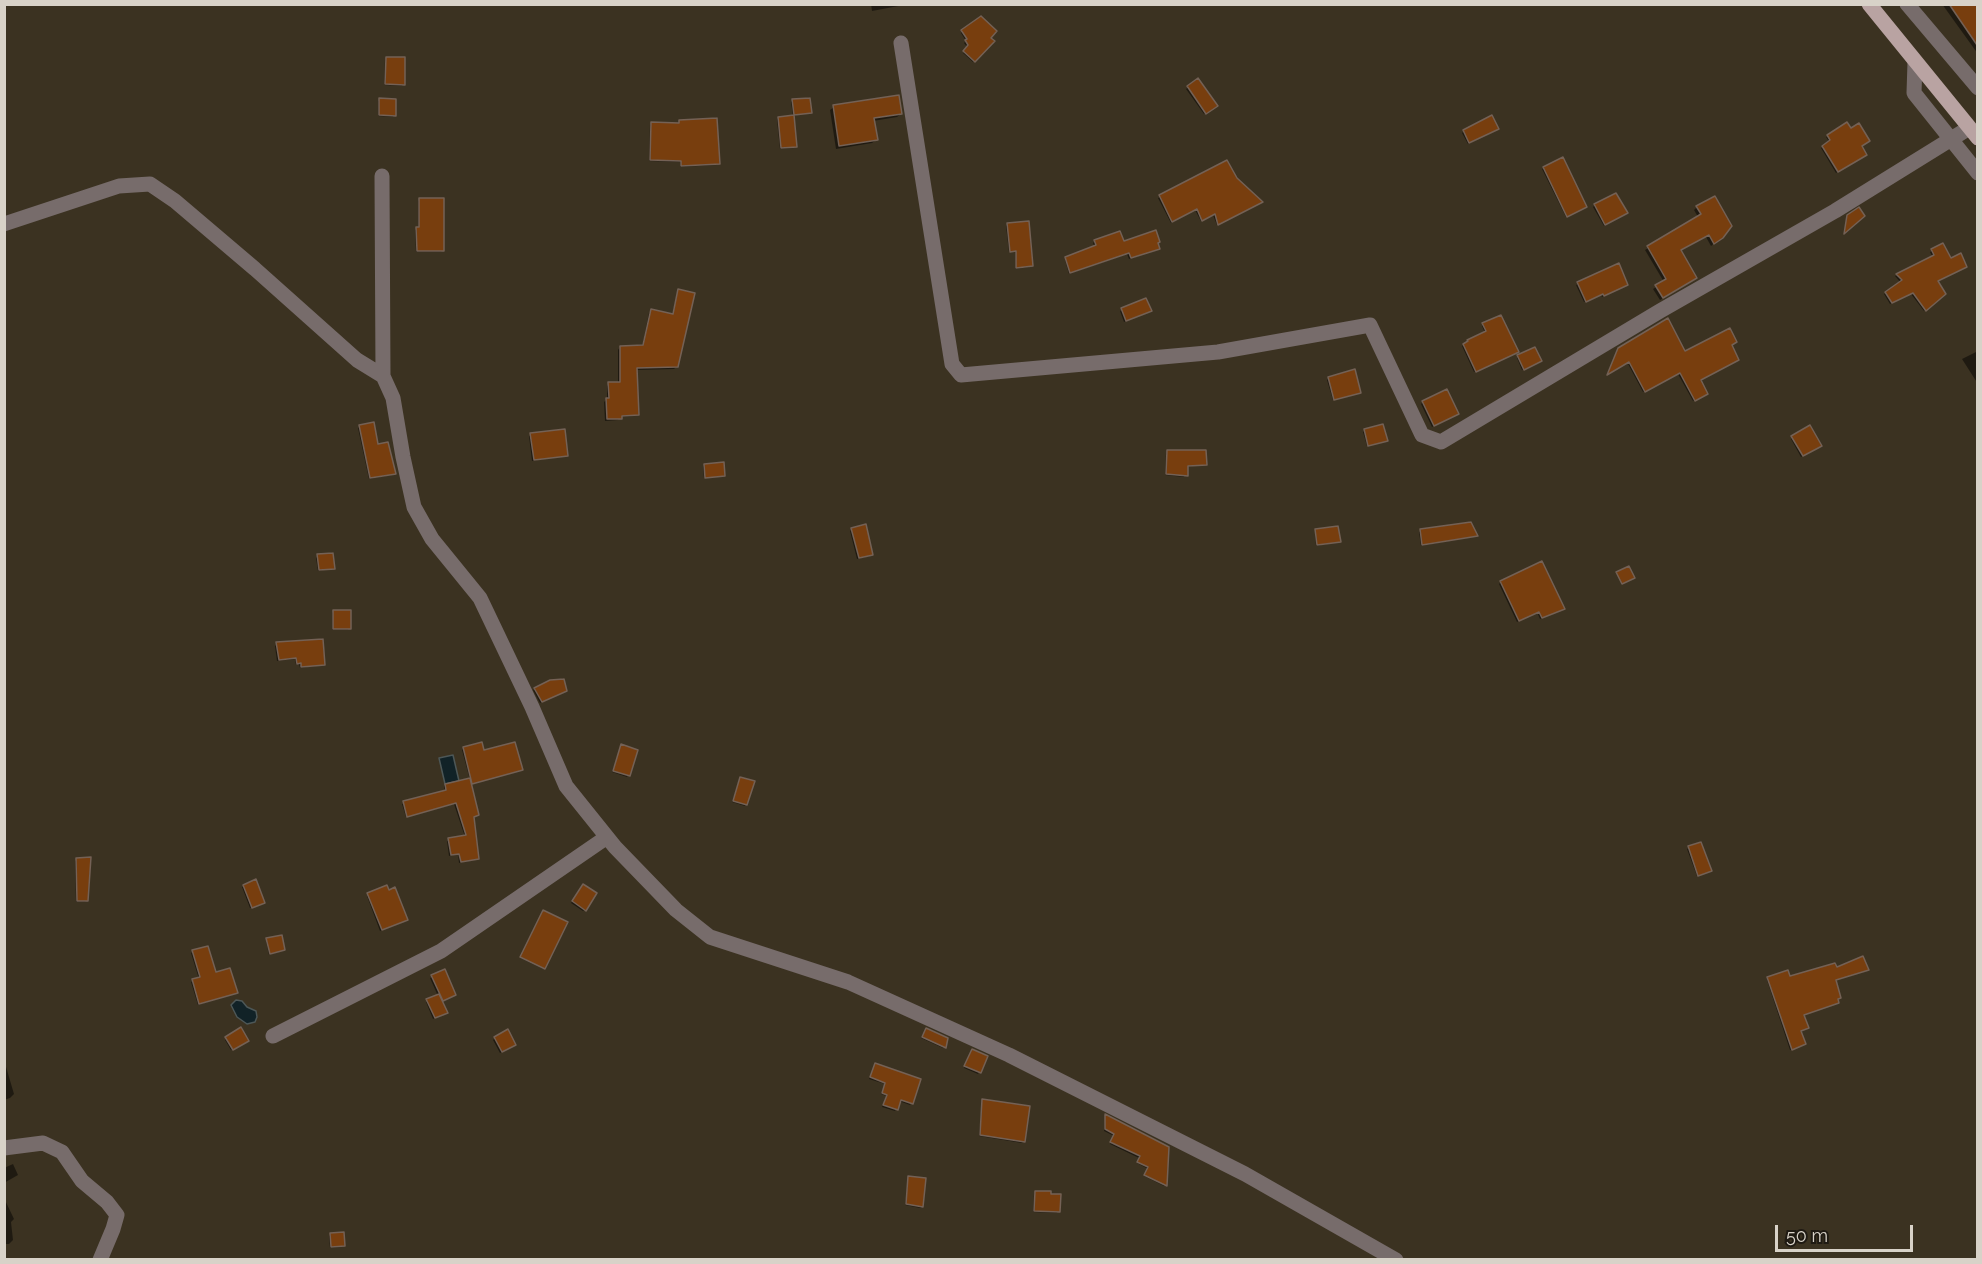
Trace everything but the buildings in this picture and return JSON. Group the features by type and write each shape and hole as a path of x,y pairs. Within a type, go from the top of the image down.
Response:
{"main road":[{"path":"1869,4 1973,133"}],"street":[{"path":"1907,4 1977,88"},
{"path":"901,43 952,364 961,375 1218,352 1370,325 1422,435 1441,442 1952,140 1973,133"},
{"path":"1915,62 1914,93 1977,173"},
{"path":"382,176 383,376 393,398 414,507 432,539 480,598 532,707 566,786 607,837 676,910 710,936 848,982 1009,1055 1245,1174 1396,1260"},
{"path":"4,224 119,186 150,184 175,201 255,269 357,360 383,376"},
{"path":"273,1036 441,951 607,837"},
{"path":"4,1148 43,1143 62,1152 82,1181 107,1202 117,1215 100,1260"}],"shaded area":[{"path":"453,755 459,781 445,784 439,758"},
{"path":"236,1000 242,1001 247,1007 256,1011 255,1022 247,1024 237,1017 231,1005"}]}
